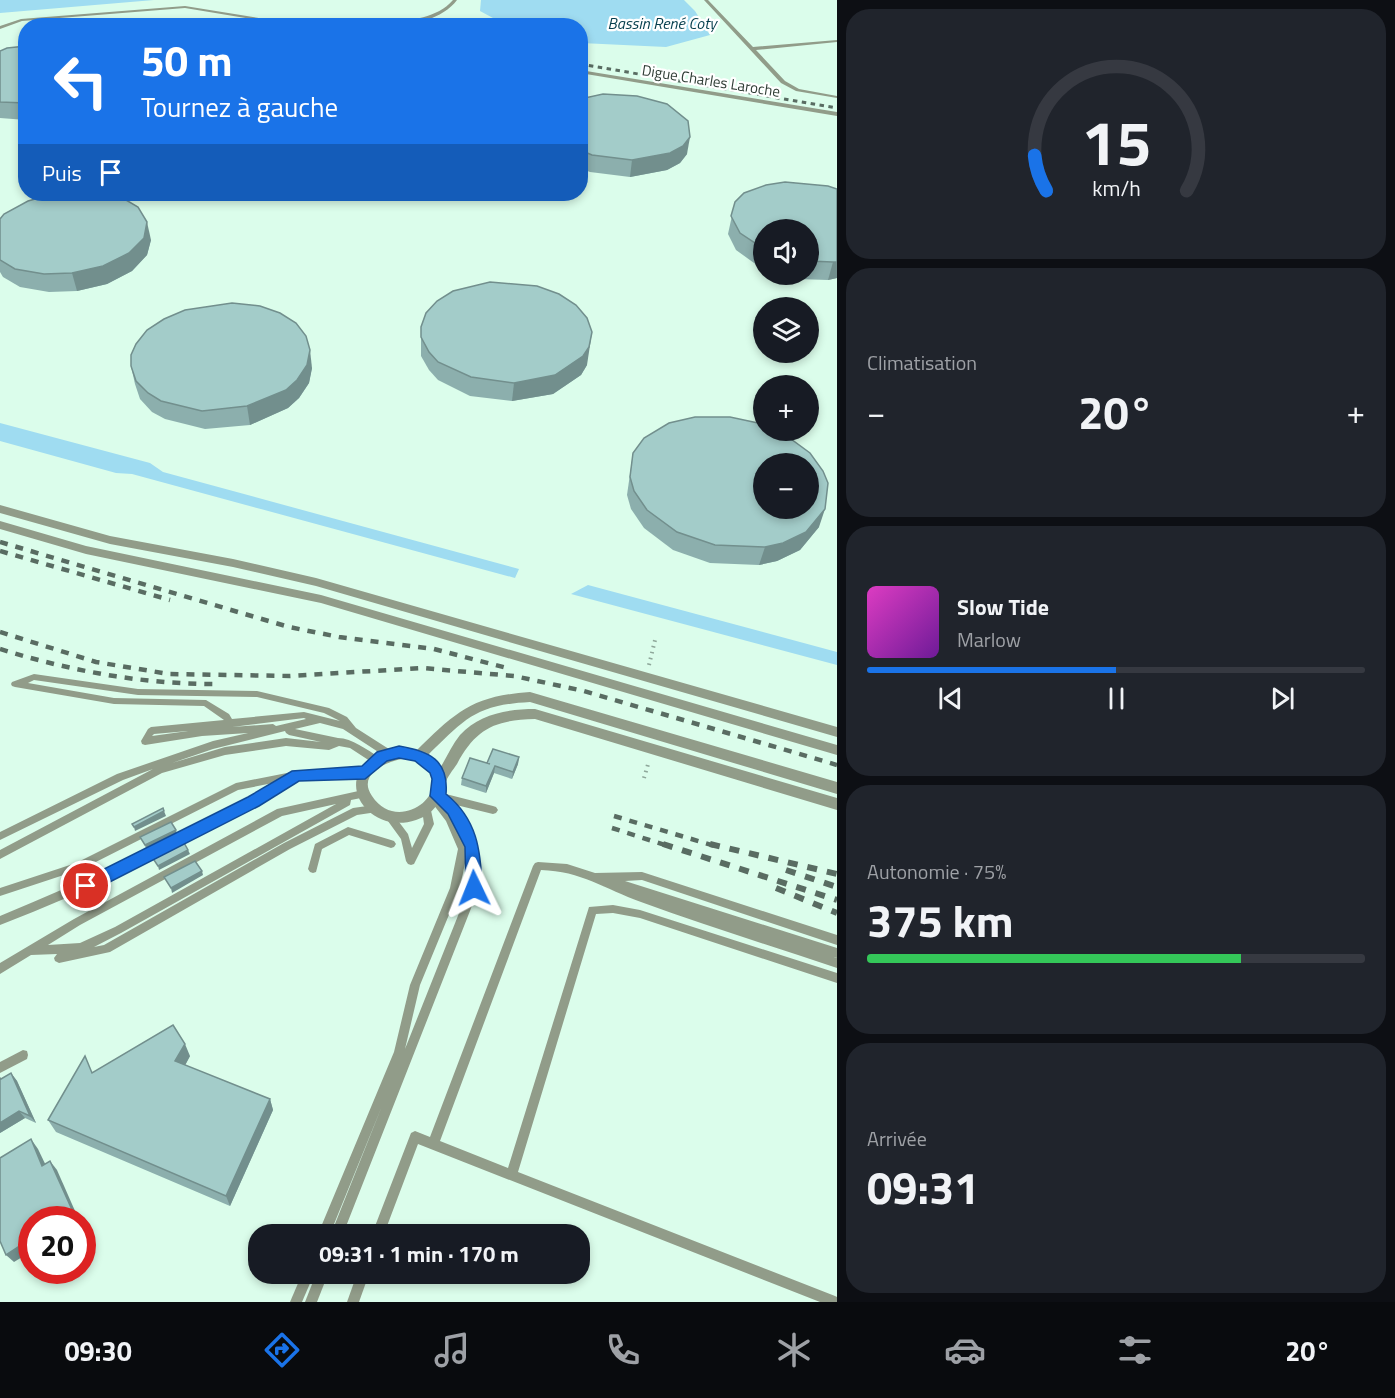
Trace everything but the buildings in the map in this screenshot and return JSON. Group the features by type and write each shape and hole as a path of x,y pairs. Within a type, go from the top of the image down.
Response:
{"street":[{"path":"0,509 110,540 233,563 316,582 837,732"},
{"path":"0,525 96,552 321,599 837,750"},
{"path":"419,756 466,711 500,698 530,697 837,788"},
{"path":"440,779 436,770 419,756 410,753 389,754 376,760 365,772 364,796 374,809 390,817 409,817 433,802 440,779 465,738 487,721 510,714 535,714 837,804"}],"lane":[{"path":"425,18 449,9 454,0"},
{"path":"706,0 783,82 798,90 837,97"},
{"path":"46,18 185,7 255,18"},
{"path":"0,28 18,21"},
{"path":"752,49 837,41"},
{"name":"Digue Charles Laroche","path":"588,72 837,114"},
{"path":"231,726 226,716 206,704 114,701 15,684 34,677 138,692 257,694 326,711 344,719 352,729"},
{"path":"376,760 352,745 340,741 272,728 231,726 151,731 145,741 231,726 304,715 352,729 389,754"},
{"path":"0,836 120,777 213,745 284,730 320,719"},
{"path":"0,855 160,770 225,751 286,742 329,746 340,741"},
{"path":"0,892 79,866 236,787 297,775 365,772"},
{"path":"0,921 86,886 254,802 297,775"},
{"path":"30,952 81,948 118,930 341,803 364,796"},
{"path":"0,969 77,922 280,812 364,796"},
{"path":"433,802 494,810"},
{"path":"390,817 405,837 411,861 429,824 433,802"},
{"path":"328,1224 399,1052 414,985 455,888 463,849 450,819 433,802"},
{"path":"342,1224 474,888 473,847 454,809 433,802"},
{"path":"59,958 106,949 287,846 356,811 374,809"},
{"path":"313,869 318,847 348,831 391,844"},
{"path":"433,1144 538,867 560,865 595,877 640,897 837,963"},
{"path":"595,877 642,876 837,940"},
{"path":"595,877 641,888 837,953"},
{"path":"511,1175 592,910 613,909 640,914 837,978"},
{"path":"0,1068 23,1055"},
{"path":"382,1224 415,1137 835,1302"},
{"path":"296,1302 304,1284"},
{"path":"311,1302 318,1284"},
{"path":"353,1302 359,1284"}],"water":[{"path":"0,0 154,0 0,13"},
{"name":"Bassin René Coty","path":"481,0 684,0 695,11 710,35 666,47 588,43 588,18 493,18 480,11"},
{"path":"0,423 150,463 163,472 519,569 515,578 132,474 116,473 0,441"},
{"path":"588,585 837,652 837,665 571,594"}],"railway":[{"path":"588,65 837,108"},
{"path":"0,542 289,627 339,637 434,649 507,668"},
{"path":"0,551 170,600"},
{"path":"0,632 96,662 169,674 290,676 422,668 514,676 584,691 837,765"},
{"path":"0,649 53,664 106,675 160,682 215,684"},
{"path":"614,816 715,846"},
{"path":"612,828 668,846"},
{"path":"663,844 837,900"},
{"path":"710,844 837,874"},
{"path":"786,870 837,887"},
{"path":"776,888 837,913"}],"route":[{"path":"86,886 254,802 297,775 365,772 382,756 399,752 419,756 436,770 440,779 438,796 454,809 473,847 474,888"}]}
